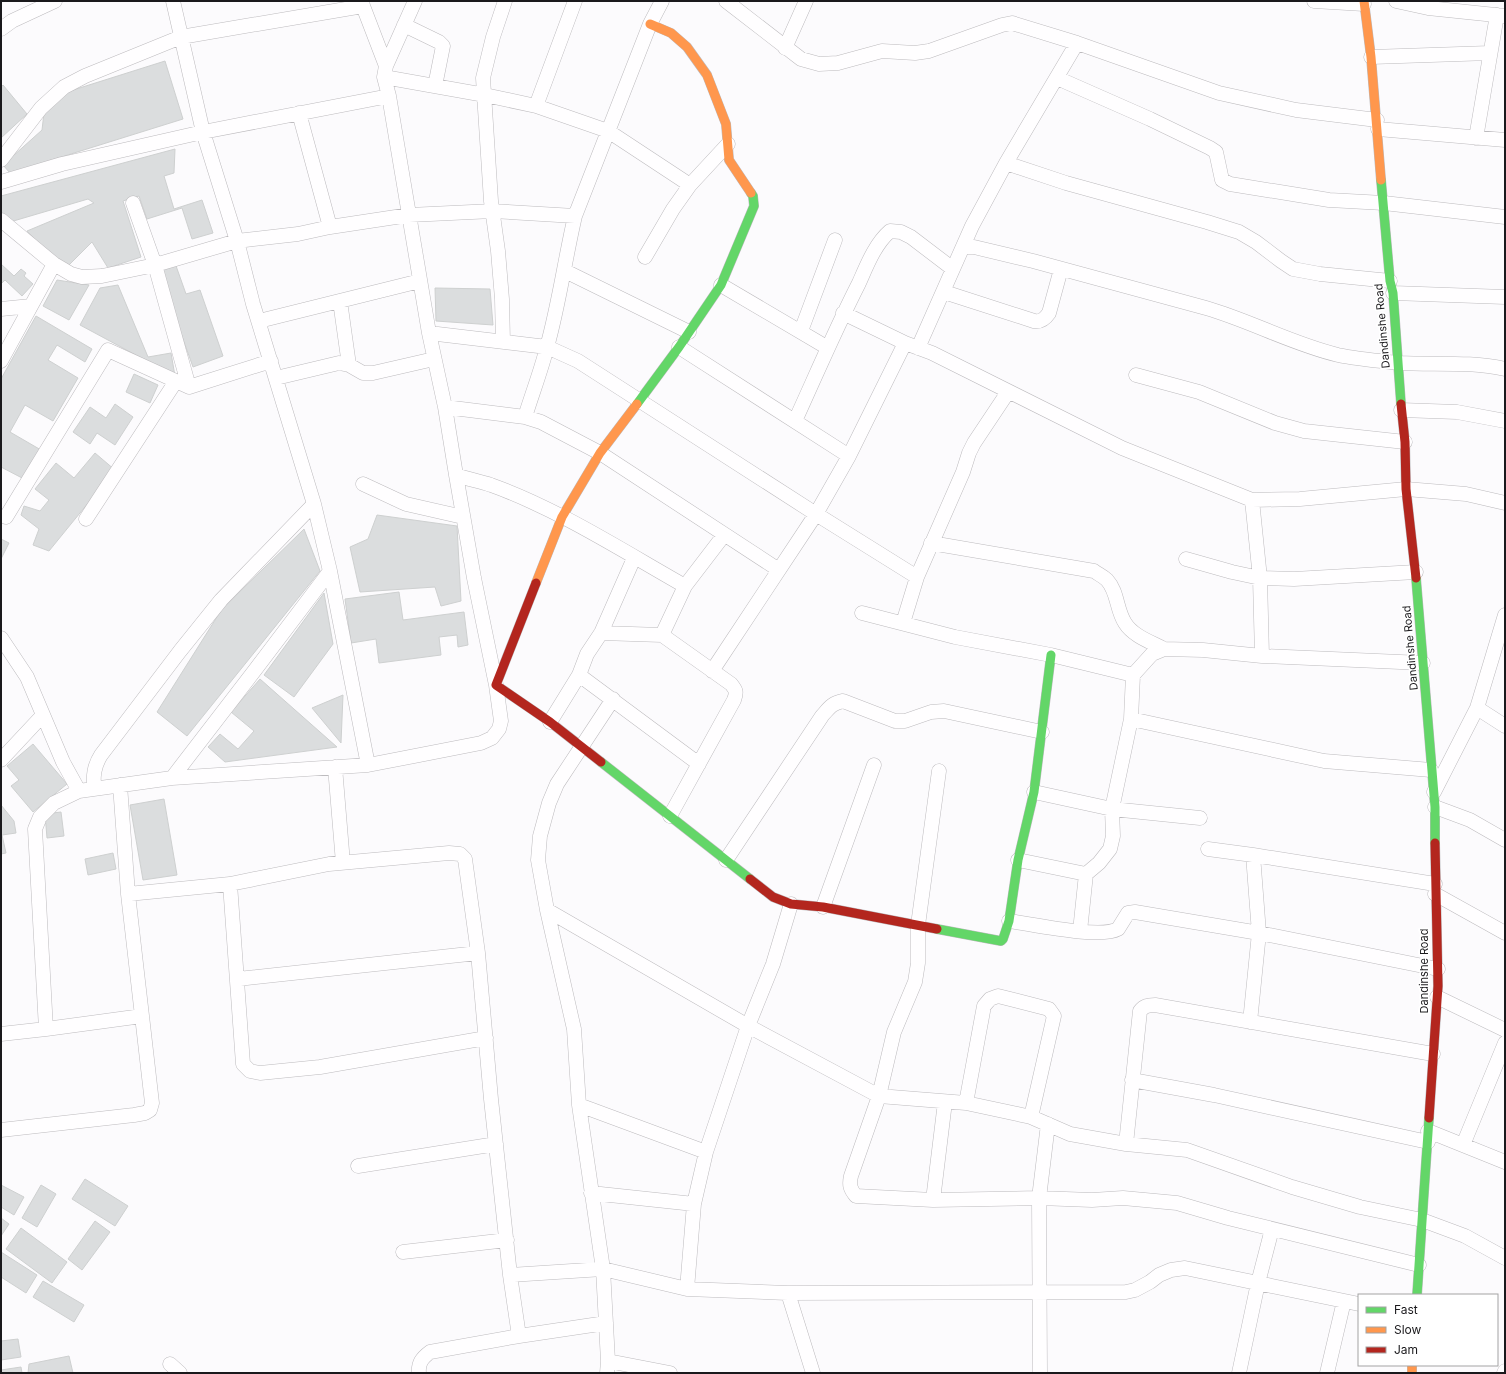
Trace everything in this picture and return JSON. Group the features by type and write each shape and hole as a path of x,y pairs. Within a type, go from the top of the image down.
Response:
{"street":[{"path":"1,29 55,1"},
{"path":"173,1 204,132 314,504 330,571 368,765"},
{"path":"385,71 415,1"},
{"path":"503,342 502,299 493,211 483,78 493,37 506,1"},
{"path":"536,106 575,1"},
{"path":"525,417 548,347 565,271 569,241 575,216 650,24 662,1"},
{"path":"785,48 806,1"},
{"path":"1314,1 1364,2"},
{"path":"1396,1 1428,4 1501,16 1490,53 1476,138"},
{"path":"731,2 785,48 800,58 819,64 838,63 882,51 915,53 929,51 1002,25 1012,23 1077,43 1220,93 1296,110 1378,124 1476,138 1505,140"},
{"name":"Dandinshe Road","path":"1364,2 1378,124 1401,410 1405,442 1406,489 1416,572 1435,807 1435,889 1438,969 1437,997 1417,1294"},
{"path":"1,160 41,108 64,88 85,76 181,37 363,3 385,71 429,333 445,407 463,517 496,685 501,721 499,729 492,738 481,743 368,765 172,778 79,791 54,803 40,817 35,829 46,1029"},
{"path":"496,685 562,517 600,453 690,332 722,285 754,206 753,196 728,160 726,124 707,76 687,47 671,33 650,24"},
{"path":"404,25 439,42 443,46 435,86"},
{"path":"918,348 972,226 1006,163 1077,43"},
{"path":"1371,57 1490,53"},
{"path":"385,71 435,86 485,94 536,106 608,131 690,185"},
{"path":"1057,78 1150,119 1210,148 1216,152 1220,174 1224,183 1329,200 1384,204 1505,217"},
{"path":"1,182 62,164 204,132 389,96"},
{"path":"299,113 330,227"},
{"path":"645,257 673,209 690,185 728,144"},
{"path":"1006,163 1066,183 1239,232 1256,242 1293,269 1392,287 1505,297"},
{"path":"132,203 155,264 189,387"},
{"path":"1,220 54,264 71,274 82,277 102,276 155,264 237,241 298,234 330,227 410,214 493,211 575,216"},
{"path":"795,421 843,313 884,236 890,231 901,232 911,237 953,269"},
{"path":"800,332 835,240"},
{"path":"963,246 974,247 1062,269 1222,312 1286,339 1338,355 1398,363 1458,364 1505,369"},
{"path":"1,361 54,264"},
{"path":"944,292 1040,322 1049,313 1062,269"},
{"path":"565,271 690,332"},
{"path":"259,321 420,281"},
{"path":"722,285 828,348"},
{"path":"340,301 349,365"},
{"path":"1,309 31,306"},
{"path":"843,313 905,343 932,353 1122,448 1252,500 1300,499 1406,489 1466,494 1505,502"},
{"path":"429,333 548,347 578,361 917,577"},
{"path":"712,671 816,514 849,456 905,343"},
{"path":"679,347 849,456"},
{"path":"6,517 108,350 189,387 271,360"},
{"path":"276,378 339,363 349,365 363,373 373,373 434,359"},
{"path":"1136,375 1199,392 1276,423 1304,431 1405,442"},
{"path":"86,519 176,381"},
{"path":"903,623 917,577 931,542 963,472 969,453 1008,392"},
{"path":"445,407 525,417 541,422 600,453 779,570"},
{"path":"1401,410 1457,412 1505,421"},
{"path":"456,475 490,485 562,517 685,586"},
{"path":"363,484 406,504 463,517"},
{"path":"1252,500 1260,578 1262,656"},
{"path":"94,789 93,778 96,764 101,755 176,657 221,600 314,504"},
{"path":"662,635 685,586 724,535"},
{"path":"931,542 1094,571 1106,579 1114,591 1125,623 1129,628 1133,632 1164,649"},
{"path":"550,722 578,675 587,654 601,633 634,558"},
{"path":"1186,559 1260,578 1294,579 1416,572"},
{"path":"172,778 330,571"},
{"path":"862,613 955,637 1051,655 1133,675"},
{"path":"1433,792 1477,708 1504,620"},
{"path":"601,633 662,635 731,684 737,693 670,816"},
{"path":"2,643 27,677 63,762 79,791"},
{"path":"1080,931 1086,874 1099,863 1110,848 1113,836 1112,809 1131,718 1133,675 1152,654 1164,649 1203,650 1262,656 1423,663"},
{"path":"496,685 550,722 773,897 791,904 822,907 1001,941 1009,921 1018,860 1034,792 1051,655"},
{"path":"578,675 613,699 699,764"},
{"path":"613,699 556,784 540,836 538,860 547,910 574,1029 579,1104 603,1269 608,1367 670,1373"},
{"path":"726,860 822,716 830,705 836,702 843,701 895,722 905,721 931,712 944,711 1042,732"},
{"path":"1477,708 1505,726"},
{"path":"1,760 43,715"},
{"path":"1131,718 1324,760 1431,770"},
{"path":"822,907 874,765"},
{"path":"335,767 344,863"},
{"path":"939,771 918,925 918,963 915,982 894,1032 879,1096 851,1176 849,1184 851,1191 856,1196 933,1200 1039,1198 1092,1200 1123,1198 1177,1203 1228,1218 1419,1265"},
{"path":"1,1130 134,1115 146,1113 150,1110 152,1104 128,894 120,786"},
{"path":"1034,792 1112,809 1200,818"},
{"path":"1435,807 1470,820 1505,840"},
{"path":"1208,849 1253,855 1435,889 1505,933"},
{"path":"128,894 230,884 329,864 449,853 460,854 465,859 478,953 510,1275 519,1336"},
{"path":"1250,1022 1259,933 1253,855"},
{"path":"1018,860 1086,874"},
{"path":"230,884 243,1064 250,1071 260,1073 320,1067 486,1038"},
{"path":"686,1289 694,1204 706,1152 748,1026 770,972 791,904"},
{"path":"547,910 748,1026 879,1096 966,1103 1031,1117 1070,1134 1126,1144 1187,1150 1292,1187 1360,1207 1422,1220 1465,1236 1505,1258"},
{"path":"1009,921 1080,931 1113,932 1118,929 1128,913 1135,912 1259,933 1438,969"},
{"path":"238,979 478,953"},
{"path":"966,1103 984,1006 990,999 998,996 1049,1009 1054,1016 1031,1117"},
{"path":"1437,997 1505,1030"},
{"path":"1126,1144 1140,1011 1143,1007 1148,1005 1433,1054"},
{"path":"1,1034 142,1016"},
{"path":"1462,1145 1505,1043"},
{"path":"1132,1080 1428,1136 1462,1145 1505,1162"},
{"path":"933,1200 945,1102"},
{"path":"579,1104 706,1152"},
{"path":"1040,1373 1039,1198 1048,1124"},
{"path":"358,1166 496,1144"},
{"path":"591,1193 694,1204"},
{"path":"1239,1373 1258,1283 1272,1229"},
{"path":"403,1252 507,1240"},
{"path":"510,1275 603,1269 686,1289 788,1293 1126,1292 1135,1290 1150,1282 1159,1274 1185,1268 1358,1304"},
{"path":"788,1293 813,1373"},
{"path":"1327,1373 1344,1301"},
{"path":"419,1373 418,1366 424,1356 430,1352 519,1336 606,1323"}],"building":[{"path":"165,61 183,119 10,173 3,165 42,130 44,113 70,91"},
{"path":"3,85 27,114 1,138 1,87"},
{"path":"175,149 174,173 164,176 174,209 202,200 213,233 192,239 182,208 147,219 139,196 123,201 141,257 108,268 92,242 65,269 27,231 94,203 88,199 10,222 1,213 1,196"},
{"path":"175,263 186,294 200,290 223,356 193,367 158,269"},
{"path":"1,264 14,276 21,269 26,273 24,276 33,284 22,296 5,280 1,284"},
{"path":"57,280 89,285 69,320 43,306"},
{"path":"118,285 148,357 171,353 175,376 80,325 100,288"},
{"path":"435,288 490,289 493,325 436,321"},
{"path":"36,316 92,349 85,362 57,345 48,360 78,378 53,421 25,405 10,432 41,450 24,479 1,467 1,379"},
{"path":"134,374 158,385 150,403 126,392"},
{"path":"115,404 133,417 115,445 97,433 90,444 73,432 90,407 106,418"},
{"path":"95,453 115,470 49,551 33,545 39,529 21,515 24,506 40,511 49,500 35,489 56,463 74,478"},
{"path":"377,515 457,526 461,601 441,606 435,587 360,592 350,547 368,539"},
{"path":"304,529 320,571 187,736 157,712 222,609"},
{"path":"1,539 9,543 1,559"},
{"path":"399,592 403,620 464,612 468,645 458,647 457,635 439,637 441,655 379,663 376,639 351,643 345,599"},
{"path":"324,593 333,644 294,697 264,675"},
{"path":"260,679 337,747 225,762 208,747 220,734 238,749 254,731 231,712"},
{"path":"343,695 341,743 312,708"},
{"path":"33,744 67,784 33,812 11,786 19,780 7,766"},
{"path":"164,799 177,875 143,880 130,805"},
{"path":"1,805 14,821 16,833 2,835 6,853 1,854"},
{"path":"61,812 64,836 47,838 45,814"},
{"path":"113,853 116,869 88,875 85,859"},
{"path":"85,1179 128,1206 115,1226 72,1199"},
{"path":"1,1185 24,1197 14,1215 1,1207"},
{"path":"41,1185 56,1194 37,1227 22,1218"},
{"path":"1,1218 9,1224 1,1236"},
{"path":"95,1221 110,1232 82,1270 68,1259"},
{"path":"21,1228 67,1262 52,1283 6,1249"},
{"path":"1,1252 37,1275 26,1293 1,1277"},
{"path":"43,1281 84,1305 74,1322 33,1297"},
{"path":"18,1339 21,1357 1,1360 1,1341"},
{"path":"69,1356 73,1373 28,1373 29,1364"},
{"path":"21,1367 22,1373 1,1373 1,1370"}],"traffic: fast":[{"path":"1381,180 1390,281 1393,293 1401,404"},
{"path":"637,404 679,347 721,285 754,206 753,196 751,193"},
{"path":"1416,578 1435,807 1435,843"},
{"path":"937,929 1001,941 1003,939 1009,921 1018,860 1034,792 1051,655"},
{"path":"601,762 750,879"},
{"path":"1417,1294 1429,1118"}],"traffic: slow":[{"path":"1364,1 1371,57 1381,180"},
{"path":"650,24 671,33 687,47 707,75 726,124 729,160 751,193"},
{"path":"536,583 562,517 600,453 637,404"},
{"path":"1412,1366 1412,1373"}],"traffic: jam":[{"path":"1401,404 1405,442 1406,489 1416,578"},
{"path":"536,583 496,685 550,722 601,762"},
{"path":"1429,1118 1438,986 1435,843"},
{"path":"750,879 773,897 791,904 823,907 937,929"}]}
